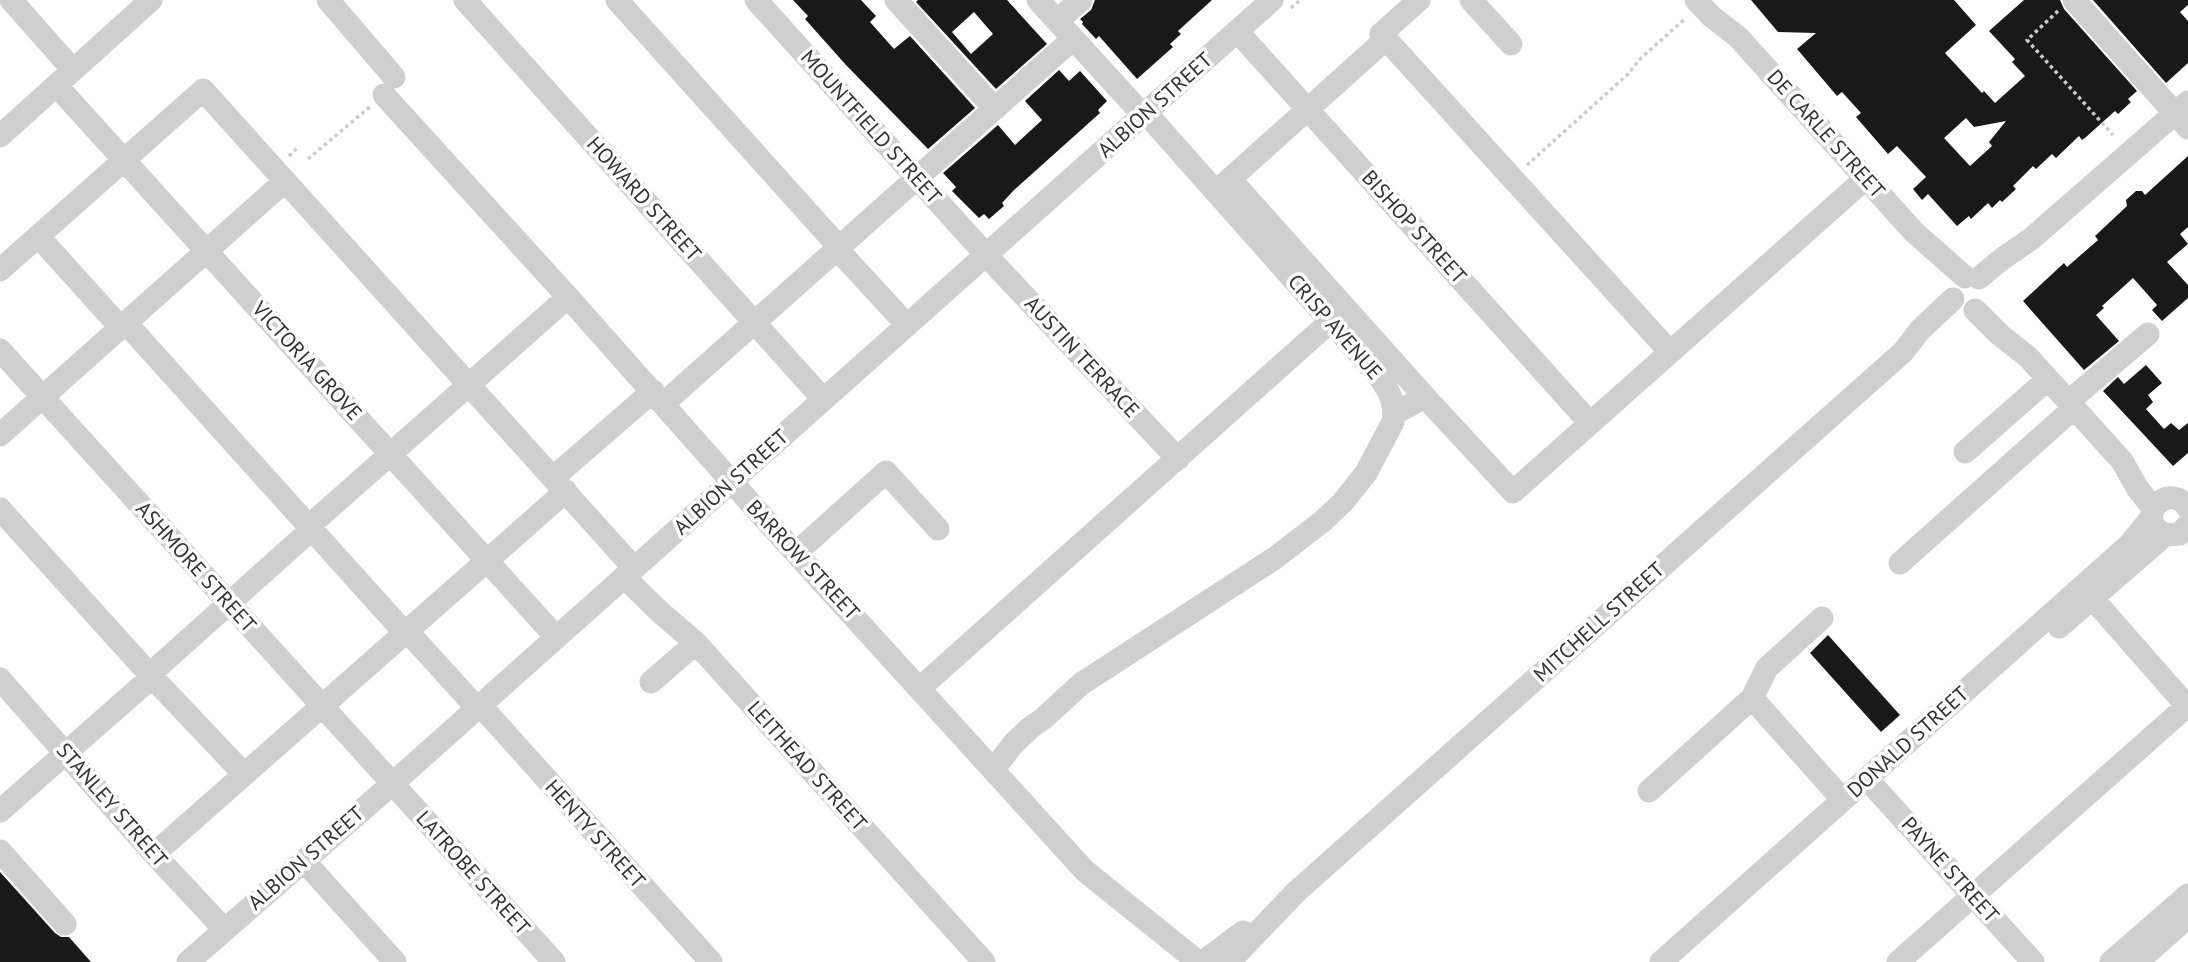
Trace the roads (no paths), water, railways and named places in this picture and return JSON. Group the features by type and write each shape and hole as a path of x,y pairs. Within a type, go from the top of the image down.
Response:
{"street":[{"name":"VICTORIA GROVE","path":"11,0 123,159 556,637"},
{"path":"0,135 151,0"},
{"name":"BARROW STREET","path":"328,0 389,86 568,297 762,516 1085,871 1131,906 1146,922 1195,962"},
{"name":"HOWARD STREET","path":"465,0 823,399"},
{"path":"617,0 907,325"},
{"name":"MOUNTFIELD STREET","path":"756,0 987,254"},
{"path":"896,0 995,109"},
{"name":"CRISP AVENUE","path":"1038,0 1144,114 1223,185 1309,280 1331,321 1385,384 1392,397 1395,413"},
{"path":"1057,21 1081,0"},
{"name":"ALBION STREET","path":"188,962 629,573 738,488 823,399 1272,0"},
{"path":"1419,0 1381,34 1670,352"},
{"path":"1471,0 1511,44"},
{"path":"2071,1 2184,114"},
{"name":"DE CARLE STREET","path":"1704,2 1970,294 2000,335 2028,357 2122,461 2150,481 2174,516"},
{"name":"BISHOP STREET","path":"1237,31 1590,423"},
{"path":"154,854 487,560 560,484 658,397 754,322 1073,39"},
{"path":"1223,185 1386,40"},
{"name":"LEITHEAD STREET","path":"123,159 203,90 560,484 660,612 696,643 984,962"},
{"name":"MITCHELL STREET","path":"1229,962 1296,892 1903,352 1920,330 1970,294 2002,259 2031,239 2184,114"},
{"path":"0,270 123,159"},
{"path":"1309,280 1425,397 1513,492 1866,179"},
{"path":"0,435 285,181"},
{"name":"HENTY STREET","path":"38,236 479,707 711,962"},
{"name":"AUSTIN TERRACE","path":"987,254 1178,459"},
{"path":"0,811 151,676 468,383 568,297"},
{"path":"920,688 1331,321"},
{"path":"1900,563 2148,334"},
{"name":"ASHMORE STREET","path":"0,350 392,783"},
{"path":"1965,452 2048,379"},
{"path":"998,776 1034,738 1044,718 1062,699 1102,669 1275,558 1324,521 1366,473 1395,413 1425,397"},
{"path":"797,552 886,472 938,529"},
{"path":"0,509 244,774"},
{"name":"DONALD STREET","path":"1661,962 1843,800 1871,784 2092,598 2174,516"},
{"name":"DONALD STREET","path":"1684,962 2130,544 2174,516"},
{"path":"1898,962 2187,706 2092,598"},
{"path":"1649,791 1752,698 1767,668 1822,618"},
{"path":"651,682 696,643"},
{"name":"STANLEY STREET","path":"0,679 224,929"},
{"path":"1752,698 1843,800"},
{"name":"LATROBE STREET","path":"392,783 554,962"},
{"name":"PAYNE STREET","path":"1871,784 2033,962"},
{"path":"0,851 65,924"},
{"path":"304,861 395,962"},
{"name":"MITCHELL STREET","path":"1203,962 1296,892"},
{"path":"2111,962 2188,895"},
{"path":"2137,962 2188,917"},
{"name":"BARROW STREET","path":"1146,922 1171,962"},
{"path":"1195,962 1203,962"}]}
